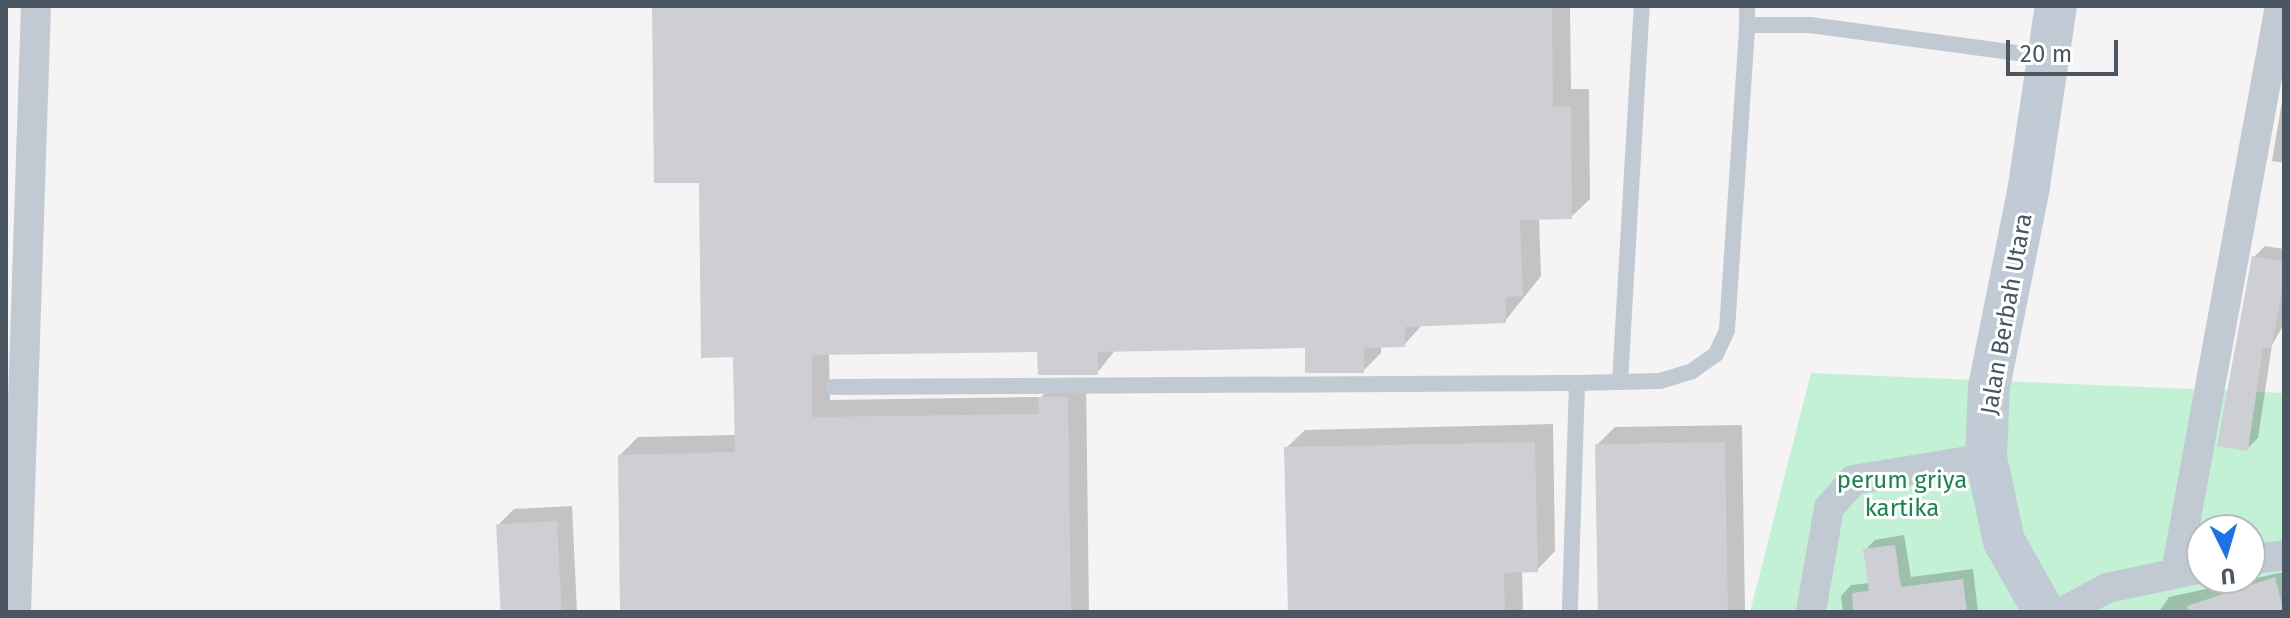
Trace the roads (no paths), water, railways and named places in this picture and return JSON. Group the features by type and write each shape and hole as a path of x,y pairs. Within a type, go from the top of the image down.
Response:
{"main road":[{"name":"Jalan Berbah Utara","path":"2041,609 2004,541 1986,458 1989,387 2056,6"}],"street":[{"path":"16,612 16,244 36,6"},
{"path":"2198,514 2280,6"},
{"path":"1811,612 1829,508 1853,480 1986,458"},
{"path":"2041,609 2107,588 2186,571"}],"lane":[{"path":"1620,382 1642,6"},
{"path":"833,387 1577,383 1660,381 1692,371 1716,354 1727,330 1747,6"},
{"path":"1747,25 1810,25 2048,57"},
{"path":"1570,612 1577,383"}],"park label":[{"name":"perum griya kartika","path":"1902,495"}]}
